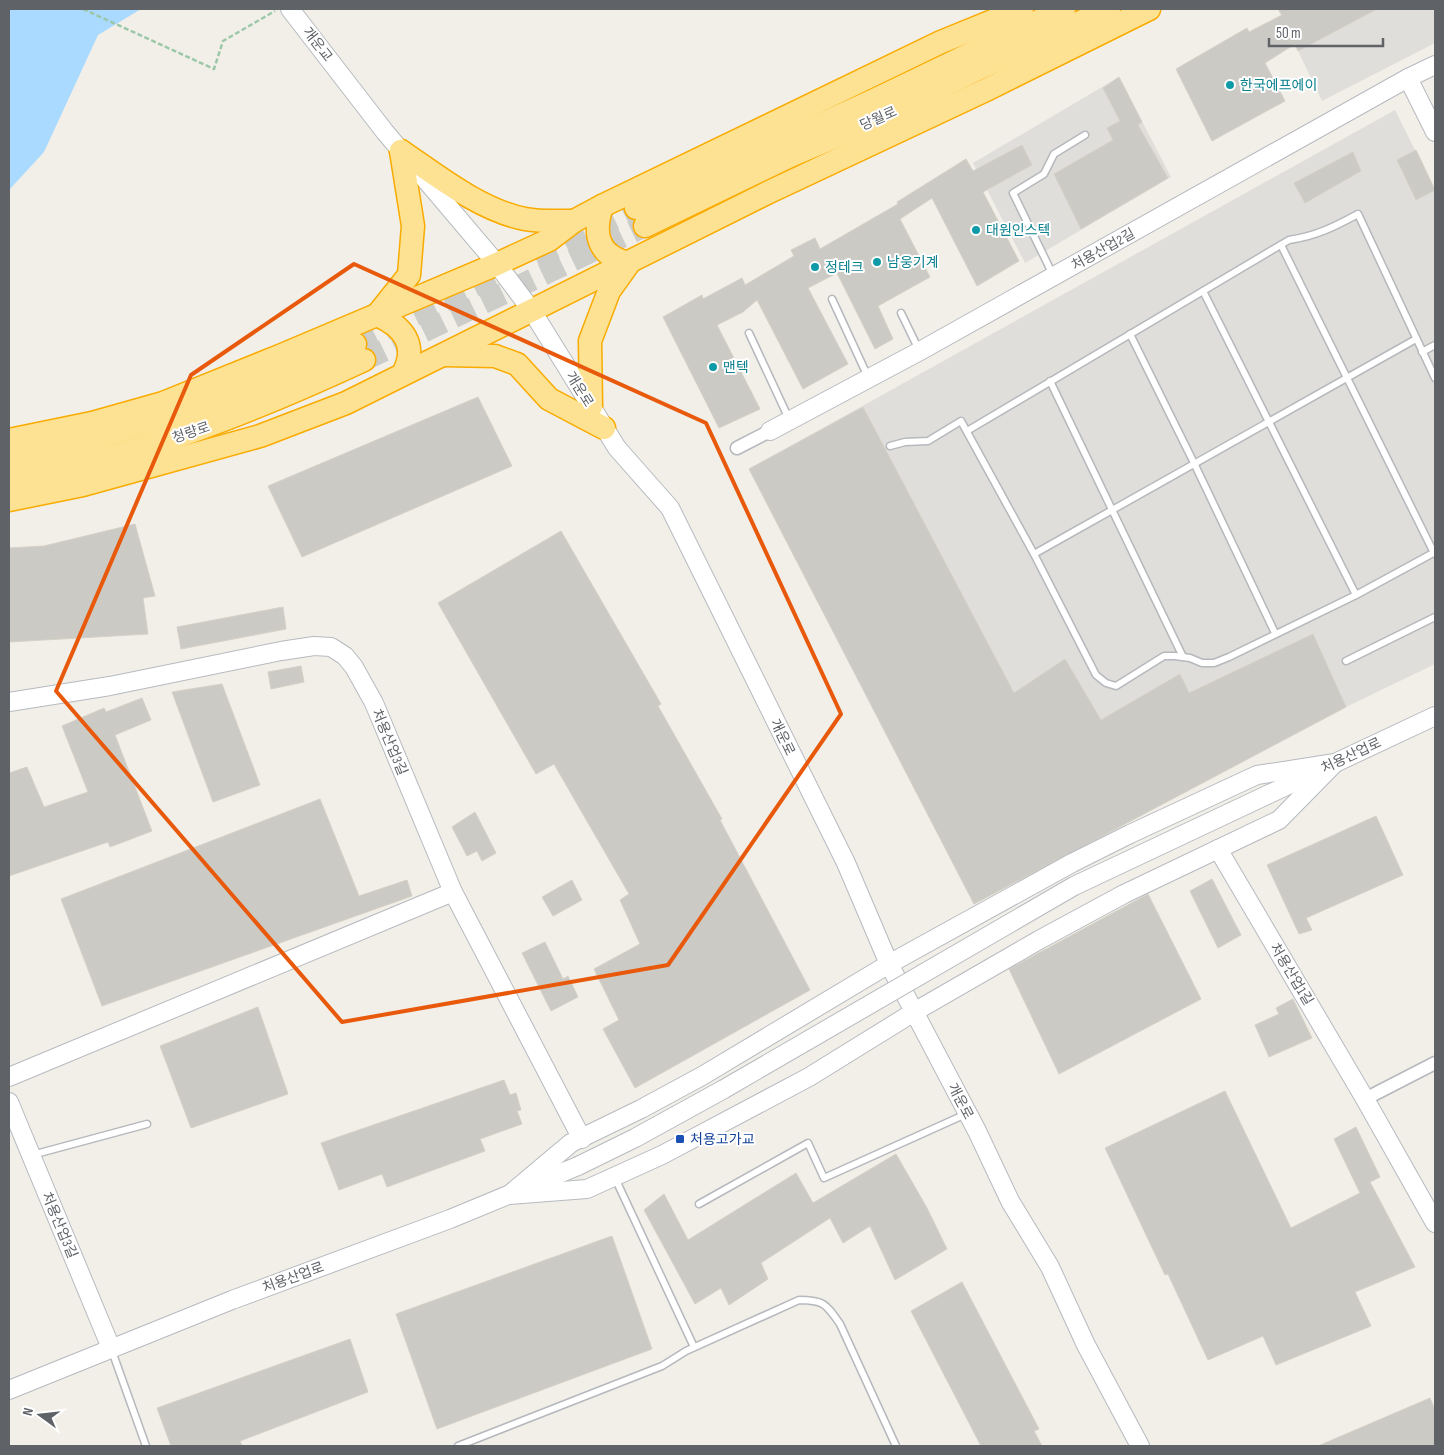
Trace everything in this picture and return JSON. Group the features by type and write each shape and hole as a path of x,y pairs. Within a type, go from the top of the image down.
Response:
{"highway":[{"path":"9,440 92,423 162,403 282,355 497,264 549,240 574,221 602,206 941,42 1022,9"},
{"name":"당월로","path":"1064,9 872,101 641,217 882,118 978,69 1110,9"},
{"path":"9,500 83,485 260,436 346,403 768,193 979,93 1149,9"},
{"path":"401,151 464,193 511,215 550,222 574,221"},
{"path":"377,315 409,275 413,226 401,151"},
{"path":"602,206 598,219 600,244 607,254 617,260 629,263"},
{"path":"591,407 590,341 609,291 629,263"},
{"path":"377,315 390,321 400,329 406,338 409,352 408,364 403,374"},
{"name":"청량로","path":"9,460 55,452 210,405 360,352 304,388 230,419 158,444 100,461 9,480"},
{"path":"441,355 495,356 517,364 549,399 604,428"}],"main road":[{"name":"개운교","path":"290,9 345,80"},
{"name":"처용산업2길","path":"770,431 920,351 1408,78 1435,65"},
{"path":"1408,78 1435,132"},
{"name":"개운로","path":"345,80 401,151 497,264 532,311 617,448 670,508 846,863 888,964 968,1113 1010,1201 1050,1268 1086,1346 1140,1446"},
{"name":"처용산업3길","path":"9,702 110,686 314,646 331,647 344,656 354,667 374,703 453,892 582,1139"},
{"name":"처용산업로","path":"9,1390 232,1300 450,1219 578,1166 635,1138 724,1089 1074,886 1435,716"},
{"path":"509,1194 571,1143 641,1109 702,1076 888,964 1072,863 1258,775 1335,763"},
{"path":"509,1194 587,1189 662,1154 809,1077 914,1012 1039,940 1124,894 1279,820 1335,763"},
{"name":"처용산업1길","path":"1218,849 1366,1099 1435,1223"},
{"path":"9,1077 453,892"},
{"name":"처용산업3길","path":"9,1102 111,1348"}],"street":[{"path":"737,448 770,431"},
{"path":"1366,1099 1435,1063"}],"lane":[{"path":"1054,276 1013,192 1044,174 1054,154 1085,135"},
{"path":"966,431 1289,240 1327,231 1358,214 1435,378"},
{"path":"890,446 905,442 928,441 961,420 1034,554 1096,675 1106,683 1116,686 1164,656 1183,657 1202,663 1214,663 1356,595 1434,553 1281,245"},
{"path":"1203,291 1356,595"},
{"path":"832,299 869,378"},
{"path":"901,313 920,351"},
{"path":"749,333 789,421"},
{"path":"1130,334 1275,633"},
{"path":"1034,554 1416,339"},
{"path":"1422,352 1435,345"},
{"path":"1050,381 1183,657"},
{"path":"1346,661 1435,616"},
{"path":"699,1204 808,1144 824,1178 968,1113"},
{"path":"31,1155 148,1124"},
{"path":"614,1177 694,1347"},
{"path":"458,1446 662,1366 694,1347 799,1300 815,1300 828,1307 840,1324 896,1446"},
{"path":"111,1348 146,1446"}],"path":[{"path":"83,9 214,69 223,41 279,9"}],"highlighted area":[{"path":"354,264 706,423 841,714 668,965 342,1022 56,691 191,375"}],"shaded area":[{"path":"1278,9 1435,9 1435,43 1322,101"},
{"path":"1119,77 1171,177 1025,263 973,163"},
{"path":"1395,110 1435,190 1435,664 1346,707 974,904 749,469"}],"water":[{"path":"9,9 141,9 98,35 44,152 9,190"}],"building":[{"name":"한국에프에이","path":"1278,9 1377,9 1298,51 1295,44 1265,63 1285,101 1212,141 1176,69 1247,28 1249,32 1282,15"},
{"path":"1119,77 1142,122 1138,125 1168,178 1081,229 1054,174 1113,140 1107,128 1120,121 1103,88"},
{"path":"1022,145 1032,165 983,192 1019,261 977,286 932,198 900,219 930,277 878,306 893,339 875,349 837,273 808,288 848,364 803,389 757,300 743,312 717,325 760,409 719,428 663,317 702,295 703,299 742,278 745,285 794,256 791,250 815,238 820,249 898,204 897,202 966,159 973,171"},
{"path":"1416,150 1435,190 1416,200 1397,160"},
{"path":"1353,152 1361,171 1305,203 1294,183"},
{"path":"478,397 512,466 302,557 268,486"},
{"path":"863,407 1014,693 1065,659 1101,720 1180,674 1189,693 1313,634 1346,707 974,904 749,469"},
{"path":"135,524 155,596 143,598 148,634 9,642 9,548 44,546"},
{"path":"561,531 661,704 658,706 722,819 720,820 810,990 635,1088 603,1029 619,1020 594,969 640,944 620,900 629,894 554,764 536,774 438,603"},
{"path":"283,607 286,629 181,649 177,627"},
{"path":"301,666 304,682 271,689 268,672"},
{"path":"222,684 260,785 213,802 172,692"},
{"path":"142,698 151,720 115,735 152,831 110,847 108,842 9,876 9,773 27,767 44,807 88,792 62,726 104,708 106,712"},
{"path":"320,799 359,896 407,880 412,896 102,1006 61,899"},
{"path":"475,812 496,853 482,861 477,851 467,856 452,827"},
{"path":"1376,816 1403,875 1306,918 1312,930 1299,934 1267,865"},
{"path":"1212,879 1241,935 1218,948 1190,891"},
{"path":"572,880 582,900 553,916 542,897"},
{"path":"1148,894 1201,999 1059,1074 1009,969"},
{"path":"545,942 563,979 568,976 578,997 551,1011 522,953"},
{"path":"1293,999 1312,1038 1269,1057 1255,1025 1279,1014 1276,1008"},
{"path":"258,1007 288,1094 191,1128 160,1046"},
{"path":"504,1080 510,1095 516,1093 521,1110 517,1111 522,1124 480,1139 485,1151 387,1187 382,1174 339,1190 321,1143"},
{"path":"1225,1091 1291,1228 1360,1193 1334,1139 1356,1127 1380,1177 1370,1182 1415,1267 1355,1292 1371,1326 1276,1365 1263,1336 1208,1360 1168,1274 1165,1275 1105,1148"},
{"path":"896,1154 927,1208 947,1249 895,1280 870,1226 843,1243 830,1218 761,1263 768,1279 729,1305 721,1288 695,1304 644,1210 664,1194 688,1240 796,1173 813,1203"},
{"path":"612,1236 652,1349 437,1429 396,1314"},
{"path":"962,1282 1039,1429 1034,1431 1042,1446 981,1446 911,1311"},
{"path":"350,1339 368,1392 240,1441 242,1446 171,1446 157,1408"},
{"path":"1430,1398 1435,1410 1435,1446 1318,1446"}],"tunnel":[{"path":"535,257 636,208"},
{"path":"364,360 645,226"},
{"path":"355,344 506,271"}],"place":[{"name":"한국에프에이","path":"1230,85"},
{"name":"대원인스텍","path":"976,230"},
{"name":"남웅기계","path":"877,262"},
{"name":"정테크","path":"815,267"},
{"name":"맨텍","path":"713,367"},
{"name":"처용고가교","path":"680,1139"}]}
